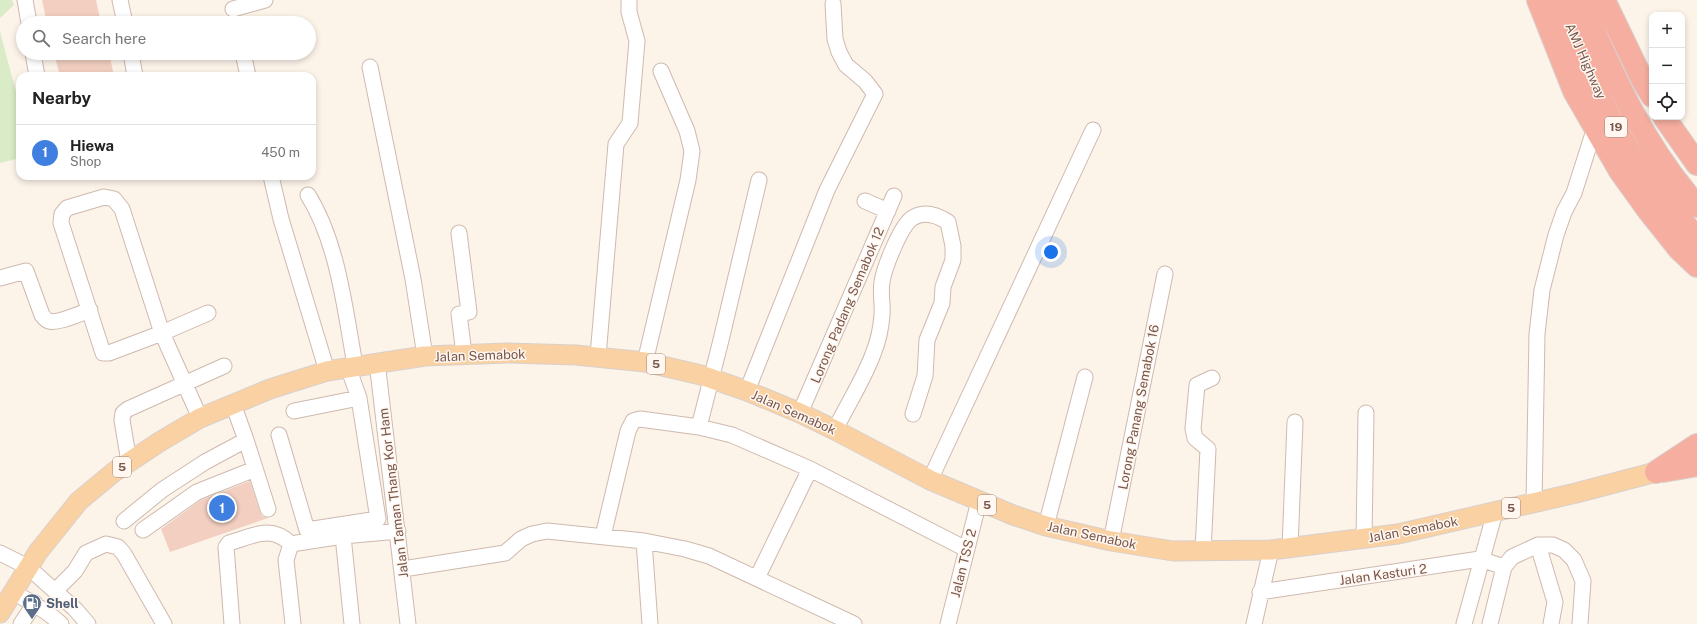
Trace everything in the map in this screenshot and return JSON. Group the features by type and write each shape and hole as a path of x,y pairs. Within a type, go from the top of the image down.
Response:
{"highway":[{"path":"1538,0 1574,91 1620,170 1648,210 1680,249 1697,266"},
{"name":"AMJ Highway","path":"1559,0 1592,78 1622,139 1661,196 1697,239"},
{"name":"AMJ Highway","path":"1580,0 1612,74 1642,131 1677,183 1697,206"},
{"path":"1604,0 1649,91"},
{"path":"1666,120 1697,164"},
{"path":"1656,472 1697,445"},
{"path":"1656,472 1697,465"}],"main road":[{"name":"Jalan Semabok","path":"0,613 28,567 51,534 79,501 129,462 200,418 270,389 327,371 377,362 426,356 545,353 598,356 646,362 712,378 748,390 800,413 930,480 979,501 1046,526 1111,541 1173,551 1270,550 1398,534 1534,503 1656,472 1697,455"},
{"name":"Jalan Semabok","path":"1656,472 1697,449"}],"street":[{"path":"25,0 28,16"},
{"path":"120,0 123,16"},
{"path":"233,11 264,0"},
{"path":"598,356 616,144 630,123 638,41 629,12 629,0"},
{"path":"748,390 827,190 875,94 865,81 846,65 839,52 835,39 833,4"},
{"path":"34,60 35,72"},
{"path":"133,60 135,72"},
{"path":"245,60 247,72"},
{"path":"370,67 413,279 426,356"},
{"path":"646,362 688,180 692,151 687,131 661,72"},
{"path":"1534,503 1537,334 1542,290 1556,235 1564,212 1574,193 1595,127"},
{"path":"930,480 1093,130"},
{"path":"272,180 281,219 327,371"},
{"path":"699,426 712,378 759,180"},
{"path":"279,435 307,530 378,519 360,398 351,366 339,280 326,231 308,194"},
{"name":"Lorong Padang Semabok 12","path":"800,413 894,196"},
{"path":"200,418 162,333 122,209 114,199 104,197 67,208 62,214 61,223 103,353 109,353 162,333 208,313"},
{"path":"865,201 888,211"},
{"path":"835,430 873,354 880,333 882,315 882,282 887,263 911,219 921,215 930,214 940,217 948,222 953,246 953,260 943,287 942,303 927,340 925,376 913,414"},
{"path":"459,233 469,312 459,314 464,354"},
{"path":"0,278 26,271 42,315 50,322 90,310"},
{"name":"Lorong Panang Semabok 16","path":"1111,541 1165,274"},
{"name":"Jalan Taman Thang Kor Ham","path":"377,362 403,569 408,624"},
{"path":"129,462 122,420 123,414 128,409 224,366"},
{"path":"1046,526 1086,377"},
{"path":"1203,551 1208,449 1196,438 1193,429 1196,385 1212,378"},
{"path":"294,411 360,398"},
{"path":"233,404 268,509"},
{"path":"1364,539 1366,413"},
{"path":"603,536 628,431 633,421 640,419 699,426 732,435 810,469 966,549"},
{"path":"1290,548 1295,422"},
{"path":"124,521 162,490 205,462 246,440"},
{"path":"143,530 197,492 255,469"},
{"path":"757,578 810,469"},
{"name":"Jalan TSS 2","path":"948,624 979,501"},
{"path":"1464,624 1482,553 1495,512"},
{"path":"232,624 226,547 229,543 263,533 278,534 291,544 343,536 398,531"},
{"path":"403,569 505,553 521,539 532,534 547,531 603,536 644,541 685,549 709,556 854,624"},
{"path":"343,536 352,624"},
{"path":"644,541 650,624"},
{"path":"55,591 74,571 86,553 106,544 118,547 124,554 164,624"},
{"path":"291,544 286,560 293,624"},
{"path":"1538,545 1555,602 1551,624"},
{"path":"1490,624 1504,567 1512,557 1538,545 1553,545 1564,550 1574,560 1583,581 1580,624"},
{"path":"1254,624 1270,550"},
{"path":"0,553 28,567 75,609 88,624"},
{"name":"Jalan Kasturi 2","path":"1262,585 1482,553 1504,567"},
{"path":"12,592 35,603 61,624"},
{"path":"21,624 35,603"}],"green space":[{"path":"0,0 12,0 14,5 0,18"},
{"path":"0,32 16,92 16,159 0,163"}],"building":[{"path":"42,0 96,0 99,16 45,16"},
{"path":"56,60 111,60 113,72 59,72"},
{"path":"250,481 260,512 262,516 268,518 170,552 161,529 201,500"}],"place":[{"name":"Hiewa","path":"222,508"},
{"name":"Shell","path":"32,620"}]}
